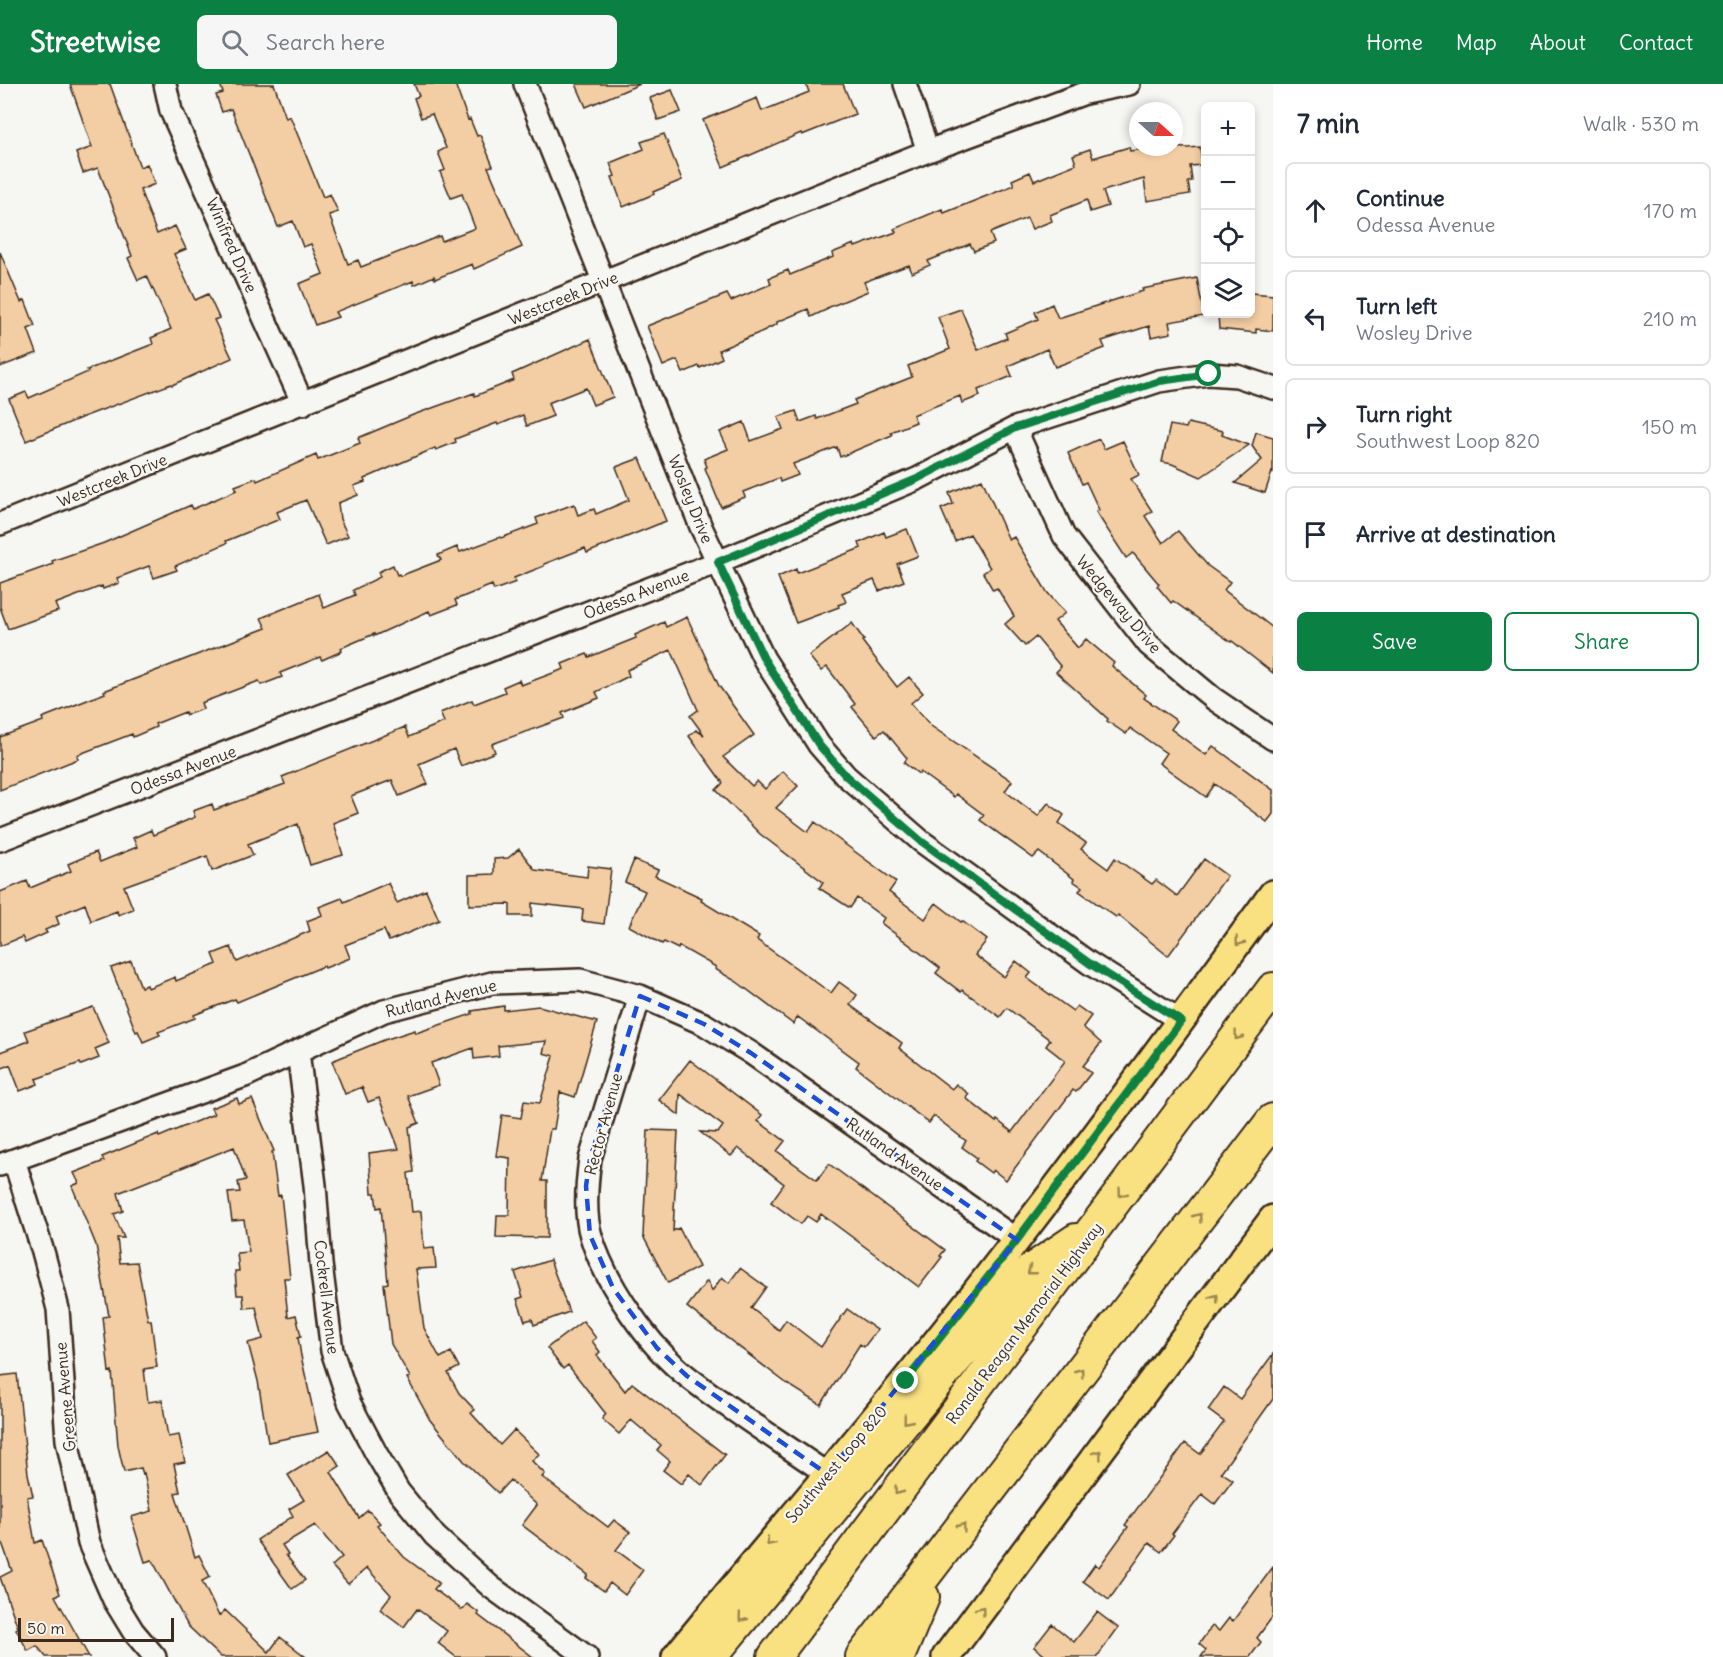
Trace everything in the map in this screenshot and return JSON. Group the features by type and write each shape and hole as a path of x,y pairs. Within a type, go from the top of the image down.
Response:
{"highway":[{"name":"Ronald Reagan Memorial Highway","path":"774,1657 1273,989"},
{"path":"862,1657 1273,1120"},
{"path":"710,1657 1026,1273 1097,1226"},
{"path":"898,1657 939,1557"}],"main road":[{"name":"Southwest Loop 820","path":"676,1657 906,1381 1017,1240 1273,894"},
{"path":"946,1657 1273,1219"}],"street":[{"name":"Winifred Drive","path":"165,84 171,111 303,404"},
{"name":"Wosley Drive","path":"525,84 701,527 764,659 819,745 846,776 921,841 1089,963 1181,1021"},
{"path":"905,84 928,151"},
{"name":"Westcreek Drive","path":"0,524 928,151 1085,93 1129,84"},
{"name":"Odessa Avenue","path":"0,840 718,562 917,479 1015,428 1160,381 1209,374 1237,376 1273,388"},
{"name":"Wedgeway Drive","path":"1015,428 1064,536 1149,645 1214,699 1273,739"},
{"name":"Rutland Avenue","path":"7,1162 245,1076 384,1011 492,983 580,980 640,996 704,1024 751,1053 1017,1240"},
{"name":"Rector Avenue","path":"640,996 590,1159 586,1186 590,1235 614,1288 657,1348 687,1376 827,1474"},
{"name":"Cockrell Avenue","path":"298,1052 315,1185 321,1264 332,1351 350,1402 375,1453 399,1492 435,1536 491,1587 587,1657"},
{"name":"Greene Avenue","path":"7,1162 44,1255 57,1310 67,1440 89,1543 114,1600 133,1631 155,1657"}],"highlighted area":[{"path":"640,996 704,1024 751,1053 1017,1240 827,1474 687,1376 657,1348 613,1288 590,1235 586,1186 590,1159"}],"building":[{"path":"70,84 110,84 140,167 147,164 155,184 140,190 157,234 175,226 186,249 174,254 195,300 208,294 219,318 214,320 232,358 172,385 83,417 26,441 9,399 26,392 29,398 88,372 87,370 153,344 151,338 171,329 147,276 138,280 128,258 132,256 98,168 83,173 76,153 92,147"},
{"path":"220,84 274,84 286,118 290,116 323,197 330,194 338,212 329,215 348,264 358,260 361,267 440,236 442,241 475,228 462,194 451,198 440,172 445,170 438,152 446,148 432,114 421,118 414,98 419,96 414,84 455,84 468,120 470,119 477,136 480,135 493,166 488,167 522,247 474,269 472,264 435,279 434,276 414,285 413,281 335,312 338,317 315,325 299,284 323,274 311,244 303,247 293,221 278,227 231,109 222,112 216,95 223,93"},
{"path":"576,84 640,84 586,107"},
{"path":"806,84 843,84 855,114 802,135 801,133 723,167 703,120 757,98 762,111 809,92"},
{"path":"672,90 681,112 658,120 650,98"},
{"path":"664,134 682,180 623,207 612,177 615,176 610,163 644,149 641,142"},
{"path":"1129,147 1129,156 1183,156 1183,148 1200,147 1201,165 1190,166 1192,181 1188,182 1190,194 1147,201 1144,179 1103,191 1108,206 1090,212 1087,200 1050,215 1052,221 1032,229 1027,218 990,233 994,243 974,251 970,244 928,261 930,265 912,273 909,265 864,282 868,291 811,317 808,309 777,322 761,332 719,350 722,358 700,368 699,366 683,373 677,360 663,366 647,326 727,294 731,301 771,284 769,278 788,270 790,275 833,257 832,253 854,244 855,247 896,232 894,229 942,209 944,213 1014,185 1012,180 1030,172 1034,181 1076,164 1073,155 1090,149 1093,158"},
{"path":"0,252 21,302 25,300 35,326 28,329 37,353 0,367"},
{"path":"1197,278 1201,317 1169,322 1171,333 1151,337 1149,326 1102,341 1105,348 1055,367 1047,349 1008,366 1012,376 978,390 980,396 962,403 960,396 913,415 916,422 840,457 837,447 793,464 798,475 780,482 779,478 743,492 745,497 721,507 705,468 707,467 704,459 728,449 720,432 744,422 751,441 783,429 778,417 796,411 800,422 816,416 817,419 856,404 854,400 912,377 908,366 950,349 938,317 961,309 978,350 1007,338 1005,333 1038,319 1035,312 1052,304 1058,318 1143,291 1142,289"},
{"path":"1255,293 1273,295 1273,331 1256,329 1256,333 1219,329 1218,318 1255,318"},
{"path":"590,339 613,397 593,405 586,388 548,403 553,416 527,426 523,415 498,425 497,423 364,479 365,482 354,486 358,495 338,503 340,519 348,536 326,545 306,500 277,512 280,519 226,541 227,543 175,566 177,570 154,578 149,566 117,578 119,583 103,589 102,586 55,604 58,611 8,629 0,607 0,583 53,564 52,561 104,543 191,505 193,509 237,490 235,486 256,478 257,481 316,455 318,460 360,443 358,438 413,415 474,393 475,396 514,380 512,374"},
{"path":"1188,423 1223,431 1222,435 1249,445 1201,477 1162,462 1170,425 1186,428"},
{"path":"1256,432 1273,437 1273,474 1272,472 1265,493 1235,483 1262,460 1252,446"},
{"path":"1099,439 1104,449 1123,441 1139,475 1131,479 1152,511 1145,516 1163,543 1178,531 1208,566 1230,582 1224,590 1273,628 1273,673 1232,641 1173,601 1171,603 1157,586 1159,584 1133,553 1126,558 1096,512 1099,510 1086,482 1082,484 1068,453"},
{"path":"640,458 666,521 587,553 585,548 544,564 544,566 514,578 516,582 494,590 492,585 455,600 457,605 431,615 429,611 341,648 342,651 322,660 320,657 280,673 282,677 261,685 259,681 201,703 203,709 186,715 185,712 155,724 156,727 133,737 132,734 77,755 78,759 0,790 0,737 43,721 42,718 105,693 104,691 266,628 261,618 319,594 324,608 355,595 353,590 380,577 378,572 393,565 397,575 400,576 441,560 438,555 457,547 460,552 501,538 538,524 536,518 574,504 578,515 594,509 596,514 629,500 616,467"},
{"path":"982,479 1009,540 1014,537 1047,592 1065,613 1055,621 1078,648 1086,639 1114,663 1112,666 1146,695 1144,698 1177,721 1171,729 1206,755 1213,746 1273,790 1273,814 1267,822 1215,784 1206,797 1159,763 1166,753 1130,728 1126,734 1107,721 1108,719 1056,672 1061,667 1036,637 1025,646 1005,624 1014,616 997,588 993,590 983,573 990,568 970,534 955,541 941,509 953,504 949,493"},
{"path":"907,529 918,556 897,564 904,581 879,591 874,580 842,593 846,602 838,605 839,607 796,623 778,577 796,569 797,573 861,548 859,543 884,532 886,537"},
{"path":"687,617 719,686 754,735 723,757 752,786 757,781 765,789 783,771 798,786 776,808 808,832 815,822 896,882 889,892 925,919 936,903 962,921 987,940 975,955 1004,977 1016,961 1031,973 1027,978 1073,1011 1077,1006 1091,1016 1083,1027 1101,1043 1083,1066 1091,1073 1076,1092 1073,1090 1006,1180 993,1170 991,1173 975,1161 977,1158 962,1147 966,1141 934,1116 929,1123 856,1067 859,1062 798,1017 793,1024 737,982 715,969 716,967 679,946 678,949 664,942 662,944 629,926 645,891 625,882 634,860 658,870 655,876 702,898 701,901 759,936 757,940 831,993 839,982 857,995 850,1005 902,1043 899,1048 952,1089 956,1084 969,1094 966,1098 1012,1132 1065,1061 1046,1046 1050,1040 1007,1008 1000,1017 936,973 940,968 881,923 884,918 857,898 850,908 819,888 823,882 760,834 716,790 723,783 689,736 696,730 704,735 690,716 698,710 671,650 627,670 629,676 596,692 599,698 562,713 564,718 492,744 495,752 461,766 454,749 419,764 428,784 399,796 392,780 351,796 358,813 333,823 343,855 310,865 298,824 248,844 253,855 212,871 207,856 124,886 133,909 118,915 117,911 91,921 85,904 56,916 59,924 45,930 47,933 25,943 22,937 0,946 0,892 27,881 30,888 71,871 68,864 96,852 100,862 137,847 133,838 151,830 153,835 195,817 193,811 212,804 214,810 285,784 282,777 405,727 409,737 444,722 440,713 472,700 474,704 505,692 503,687 519,680 521,685 564,669 562,664 587,654 589,657 636,638 635,635 664,622 666,627"},
{"path":"852,623 864,640 862,641 897,687 909,677 923,693 911,703 931,726 1012,781 1005,791 1038,816 1048,803 1064,815 1059,823 1086,843 1081,849 1108,869 1115,858 1152,884 1156,880 1177,896 1204,859 1227,876 1168,956 1118,915 1116,917 1079,891 1082,887 1073,881 1074,879 1039,852 1033,858 980,820 984,815 956,794 954,797 904,763 907,758 884,730 876,736 852,707 855,704 827,667 821,671 809,656"},
{"path":"519,849 535,870 587,877 588,866 611,869 604,924 582,921 583,909 532,903 532,916 510,916 510,904 469,905 469,875 494,874 494,859 508,858"},
{"path":"388,883 397,903 426,890 439,920 389,941 384,930 345,945 350,958 325,968 324,966 237,1002 235,999 194,1015 195,1018 158,1032 160,1035 143,1042 138,1031 136,1032 111,968 131,961 141,987 147,985 148,988 175,977 176,981 217,964 213,954 231,947 237,962 310,931 307,921 322,915 319,907 342,898 344,902"},
{"path":"504,1006 504,1010 539,1006 597,1022 575,1097 560,1092 554,1129 550,1129 542,1181 547,1181 547,1238 496,1237 497,1215 509,1215 510,1158 496,1156 502,1115 521,1118 524,1101 540,1103 554,1056 543,1053 546,1041 498,1046 499,1056 474,1059 473,1048 431,1063 439,1085 408,1096 419,1123 409,1127 414,1172 408,1173 412,1212 421,1211 424,1249 434,1248 436,1268 416,1269 424,1328 440,1358 451,1352 459,1367 448,1373 459,1393 475,1410 471,1413 500,1445 514,1430 539,1454 532,1461 545,1474 542,1477 608,1527 614,1520 630,1532 616,1550 643,1570 625,1595 610,1583 604,1591 586,1578 588,1575 522,1525 537,1505 510,1480 498,1493 464,1461 430,1420 407,1378 410,1377 391,1344 384,1284 388,1283 381,1207 377,1208 375,1193 372,1193 369,1153 399,1149 379,1098 368,1102 362,1087 345,1094 332,1061 384,1040 415,1030 416,1033 472,1014 472,1011"},
{"path":"93,1007 109,1043 95,1049 99,1058 36,1079 38,1084 20,1091 10,1065 0,1069 0,1052 29,1041 25,1031"},
{"path":"690,1060 762,1115 758,1121 785,1141 777,1151 817,1180 829,1164 945,1250 919,1287 821,1214 816,1222 807,1216 801,1224 771,1202 784,1184 738,1148 731,1156 700,1132 718,1133 723,1126 680,1094 679,1115 659,1100"},
{"path":"237,1098 239,1104 252,1099 274,1151 272,1152 278,1196 281,1195 290,1278 284,1278 288,1317 296,1315 301,1336 298,1337 301,1356 318,1432 268,1442 258,1381 248,1343 263,1339 256,1307 244,1308 243,1295 237,1295 235,1271 239,1271 237,1253 249,1252 244,1220 232,1221 228,1193 240,1192 238,1182 246,1180 234,1147 118,1193 123,1211 114,1214 124,1238 117,1238 120,1263 137,1262 148,1320 151,1320 157,1367 144,1369 148,1402 162,1400 168,1437 179,1435 185,1462 174,1464 180,1492 175,1493 195,1557 199,1555 210,1577 202,1581 219,1616 225,1610 269,1652 280,1637 306,1657 221,1657 188,1626 152,1560 145,1562 131,1517 152,1511 141,1468 124,1472 118,1446 112,1371 109,1372 103,1317 109,1316 96,1245 72,1186 79,1183 74,1173 104,1161 102,1157 214,1114 211,1108"},
{"path":"648,1130 678,1131 673,1231 679,1228 699,1267 668,1283 643,1236"},
{"path":"550,1260 569,1312 534,1325 532,1319 525,1321 517,1299 523,1297 515,1272"},
{"path":"740,1268 766,1287 751,1308 779,1330 786,1320 821,1347 847,1309 877,1330 864,1347 860,1344 821,1405 786,1383 687,1307 707,1281 712,1291 722,1277 729,1283"},
{"path":"583,1321 596,1338 592,1341 600,1352 597,1355 625,1391 632,1383 725,1455 702,1485 689,1474 681,1484 663,1470 670,1461 657,1450 661,1445 631,1420 619,1434 602,1419 606,1414 568,1365 563,1369 547,1348"},
{"path":"1273,1354 1273,1399 1221,1472 1233,1480 1215,1504 1202,1494 1161,1552 1149,1543 1109,1600 1083,1581 1095,1564 1099,1567 1128,1527 1125,1525 1185,1443 1200,1454 1224,1422 1208,1410 1224,1387 1240,1399"},
{"path":"17,1374 28,1474 33,1496 27,1497 35,1543 42,1540 60,1594 55,1596 89,1657 46,1657 37,1646 28,1651 16,1629 18,1628 0,1577 12,1571 0,1537 0,1376"},
{"path":"329,1450 340,1466 331,1472 359,1518 368,1510 380,1523 377,1525 404,1557 439,1583 434,1589 462,1610 467,1604 533,1657 456,1657 438,1643 447,1631 417,1609 404,1627 380,1609 391,1595 367,1568 348,1584 332,1566 342,1557 315,1525 282,1545 288,1554 286,1555 305,1580 292,1589 257,1540 293,1516 289,1509 304,1500 288,1475"},
{"path":"1273,1567 1273,1616 1257,1638 1261,1642 1250,1657 1201,1657 1206,1650 1199,1644 1212,1626 1219,1631 1229,1618 1233,1621"},
{"path":"1097,1612 1118,1628 1097,1657 1047,1657 1034,1647 1052,1624 1074,1642"}],"route":[{"path":"906,1381 1017,1240 1181,1021 1089,963 921,841 846,776 819,745 764,659 718,562 917,479 1015,428 1160,381 1209,374"}]}
